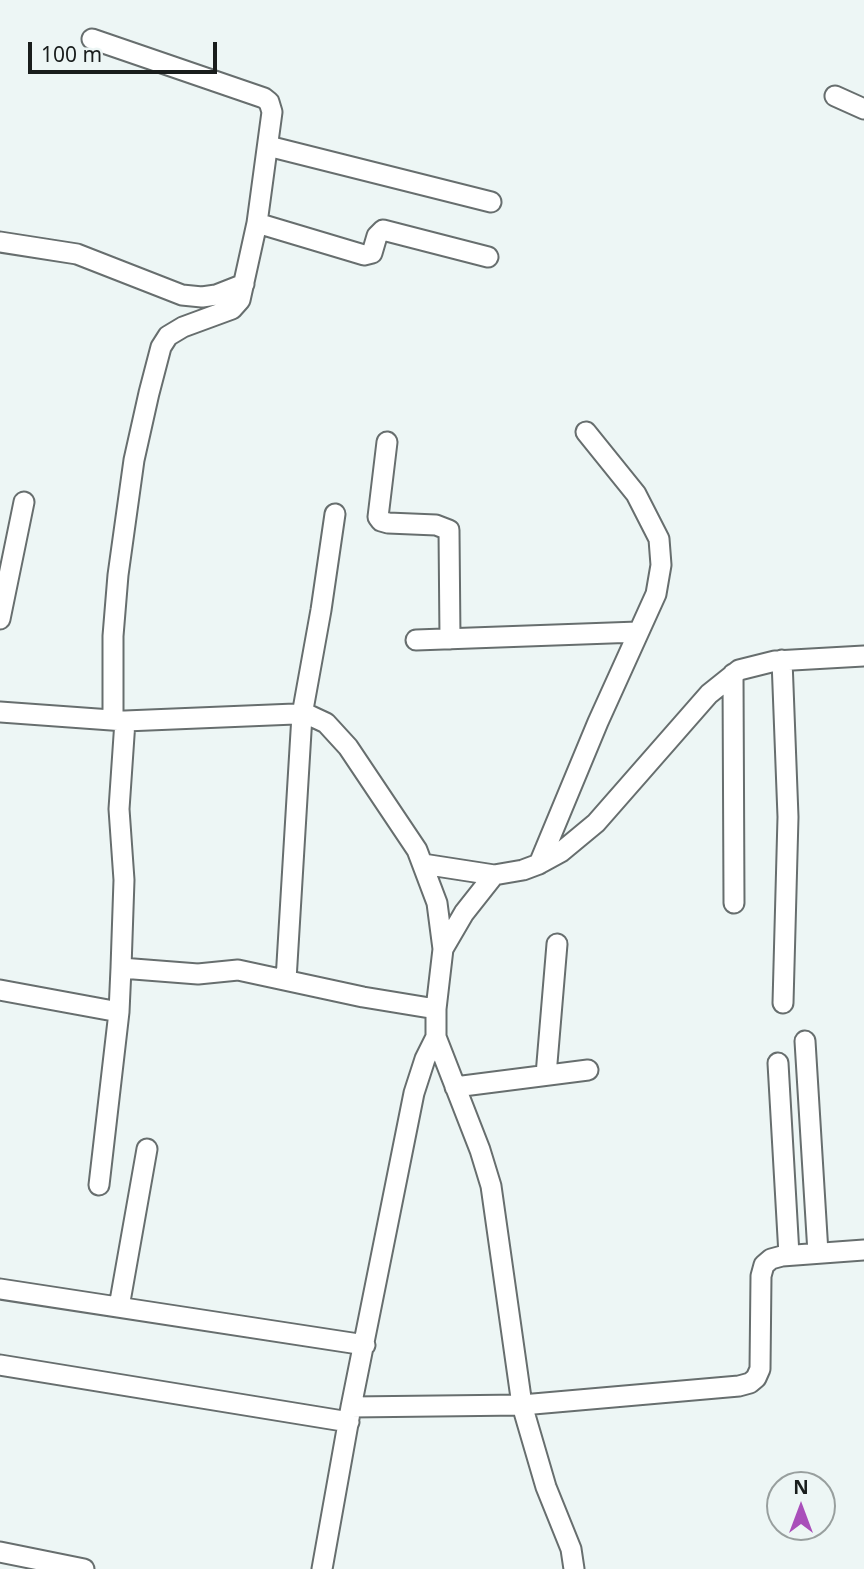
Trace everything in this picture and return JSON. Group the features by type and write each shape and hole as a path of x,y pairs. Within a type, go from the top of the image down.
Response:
{"street":[{"path":"92,39 269,102 272,112 257,223 240,300 232,309 183,327 168,336 161,347 134,460 118,575 113,636 119,720 119,809 124,880 119,1012 99,1185"},
{"path":"835,96 864,109"},
{"path":"268,146 491,202"},
{"path":"257,223 364,256 372,253 377,236 383,230 488,257"},
{"path":"0,242 77,254 182,295 216,295 244,284"},
{"path":"538,863 657,586 661,565 659,539 630,485 586,432"},
{"path":"387,442 378,517 388,523 436,525 449,530 450,639"},
{"path":"0,619 24,502"},
{"path":"286,980 302,715 335,514"},
{"path":"416,640 638,632"},
{"path":"423,864 494,875 523,870 538,863 561,852 596,823 709,694 733,674 757,664 782,660 864,656"},
{"path":"782,660 788,817 783,1003"},
{"path":"733,674 734,903"},
{"path":"0,712 119,720 302,715 326,723 348,747 417,850 437,903 443,949 436,1009 436,1037 480,1150 495,1205 522,1405 546,1488 572,1549 574,1569"},
{"path":"443,949 464,913 494,875"},
{"path":"546,1075 557,944"},
{"path":"121,968 198,974 238,970 363,997 436,1009"},
{"path":"0,990 119,1012"},
{"path":"322,1569 414,1093 425,1059 436,1037"},
{"path":"804,1041 818,1253"},
{"path":"778,1062 789,1255"},
{"path":"455,1087 588,1070"},
{"path":"119,1307 147,1149"},
{"path":"0,1365 350,1414 522,1405 739,1386 757,1378 760,1369 761,1276 764,1265 771,1259 789,1255 864,1250"},
{"path":"0,1289 365,1345"},
{"path":"0,1552 85,1569"}]}
